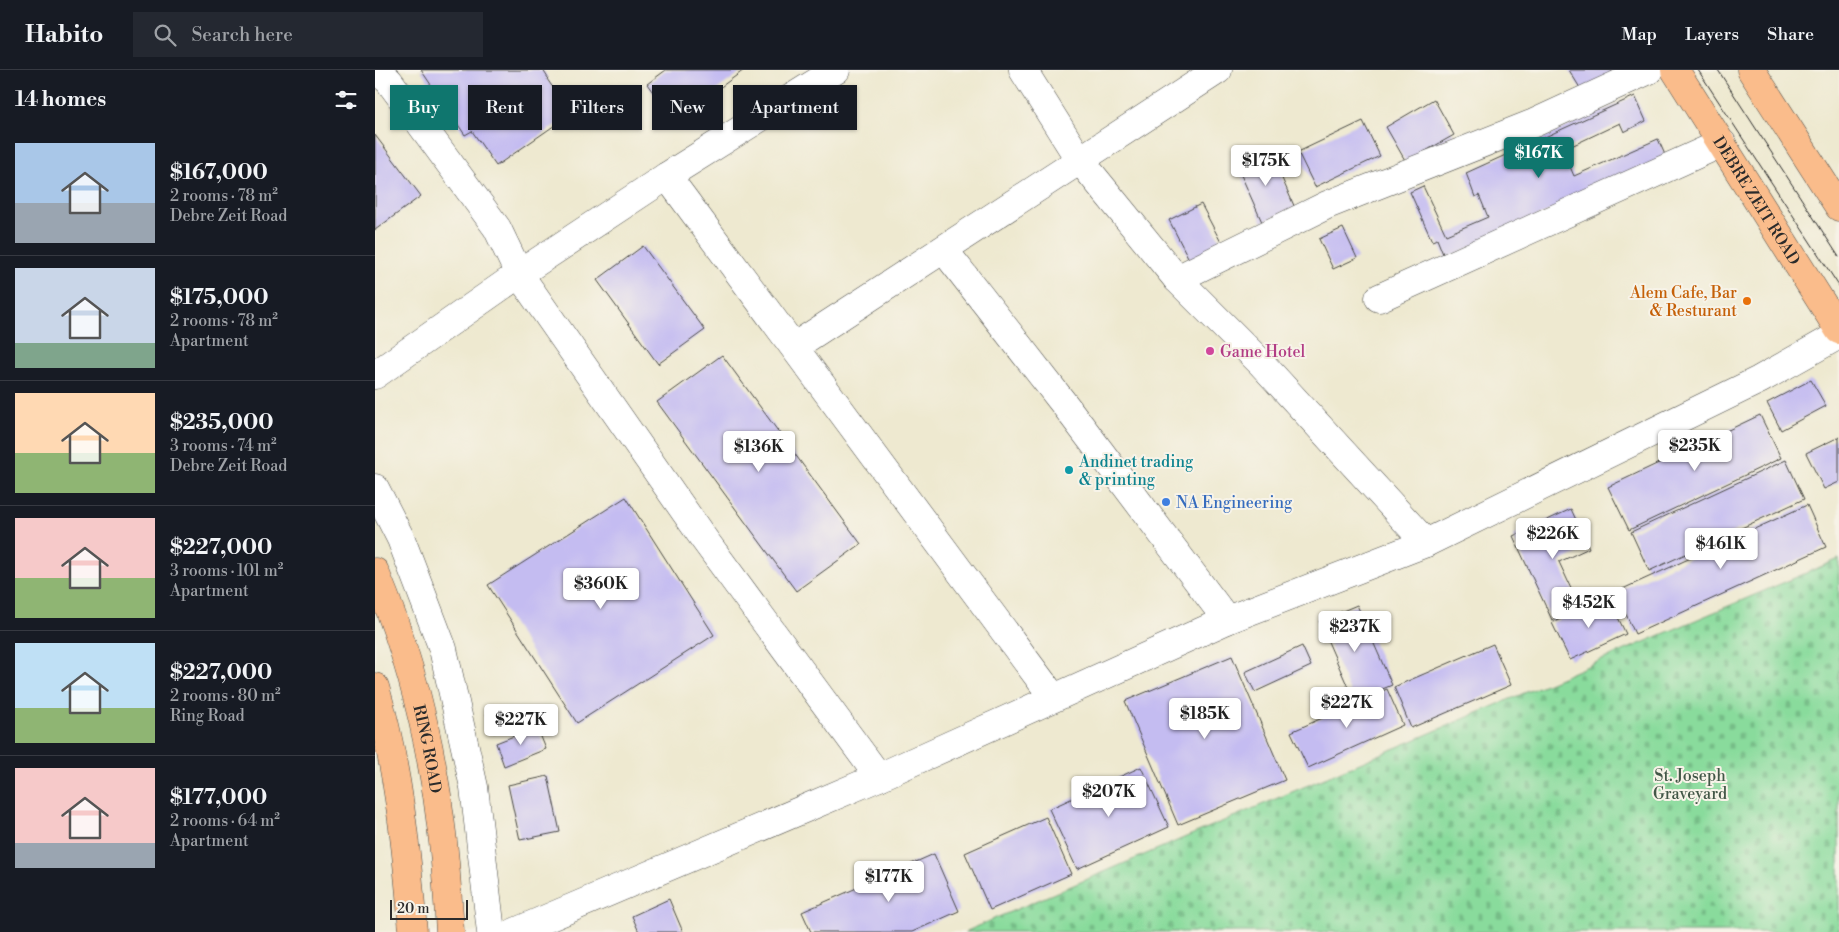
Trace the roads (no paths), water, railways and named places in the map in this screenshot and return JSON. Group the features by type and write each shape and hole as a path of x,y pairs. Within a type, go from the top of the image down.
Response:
{"main road":[{"name":"DEBRE ZEIT ROAD","path":"1675,70 1839,330"},
{"path":"1751,70 1839,206"},
{"name":"RING ROAD","path":"375,572 410,666 427,740 443,833 450,932"},
{"path":"375,687 382,711 407,850 413,932"}],"street":[{"path":"377,70 389,81 497,228 519,274 704,539 879,778"},
{"path":"375,376 519,274 667,176 837,70"},
{"path":"1023,70 1079,159 1177,279 1261,363 1426,543"},
{"path":"795,346 1218,70"},
{"path":"1177,279 1327,205 1534,123 1649,70"},
{"path":"1379,298 1722,142"},
{"path":"667,176 795,346 1053,698"},
{"path":"944,250 1068,409 1227,620"},
{"path":"515,932 879,778 1227,620 1426,543 1759,380 1839,335"},
{"path":"375,488 401,538 443,649 474,787 491,932"}],"tram line":[{"path":"1698,70 1839,286"},
{"path":"1718,70 1839,257"}],"place":[{"name":"Alem Cafe, Bar & Resturant","path":"1747,301"},
{"name":"Game Hotel","path":"1210,351"},
{"name":"Andinet trading & printing","path":"1069,470"},
{"name":"NA Engineering","path":"1166,502"}],"park label":[{"name":"St. Joseph Graveyard","path":"1690,784"}]}
